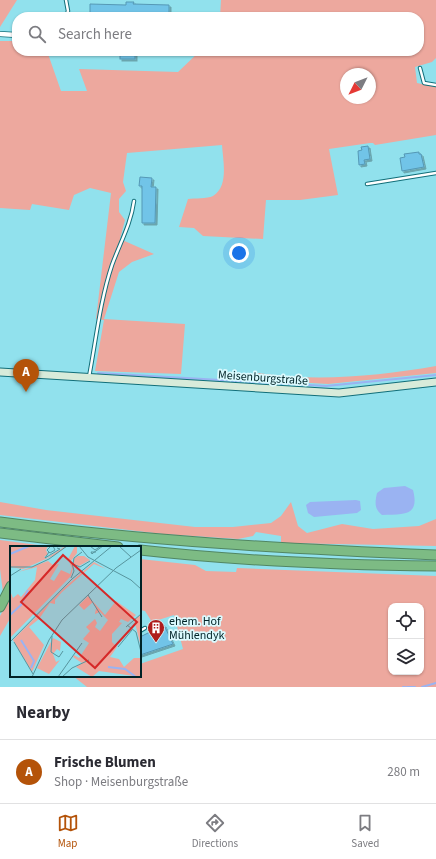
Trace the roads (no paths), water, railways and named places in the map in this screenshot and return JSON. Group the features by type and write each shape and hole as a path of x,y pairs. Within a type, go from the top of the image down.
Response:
{"highway":[{"path":"0,522 83,533 215,543 318,550 436,555"},
{"path":"0,532 109,546"},
{"path":"70,546 82,543"},
{"path":"141,550 275,562 436,566"},
{"path":"0,607 10,588"}],"main road":[{"name":"Meisenburgstraße","path":"0,372 339,393 436,382"}],"street":[{"path":"0,34 12,35"}],"lane":[{"path":"66,0 68,12"},
{"path":"420,68 424,83 436,85"},
{"path":"367,184 436,173"},
{"path":"89,378 103,300 112,265 130,220 134,201"},
{"path":"141,630 145,628"}],"water":[{"path":"405,486 413,490 415,499 412,510 403,514 382,515 379,513 376,505 377,493 384,488"},
{"path":"360,501 361,510 357,513 314,517 308,513 306,505 310,502"}],"waterway":[{"path":"98,373 326,386 436,375"},
{"path":"422,687 436,683"},
{"path":"407,687 415,687"}],"place":[{"name":"Frische Blumen","path":"26,392"},
{"name":"ehem. Hof Mühlendyk","path":"156,643"}]}
